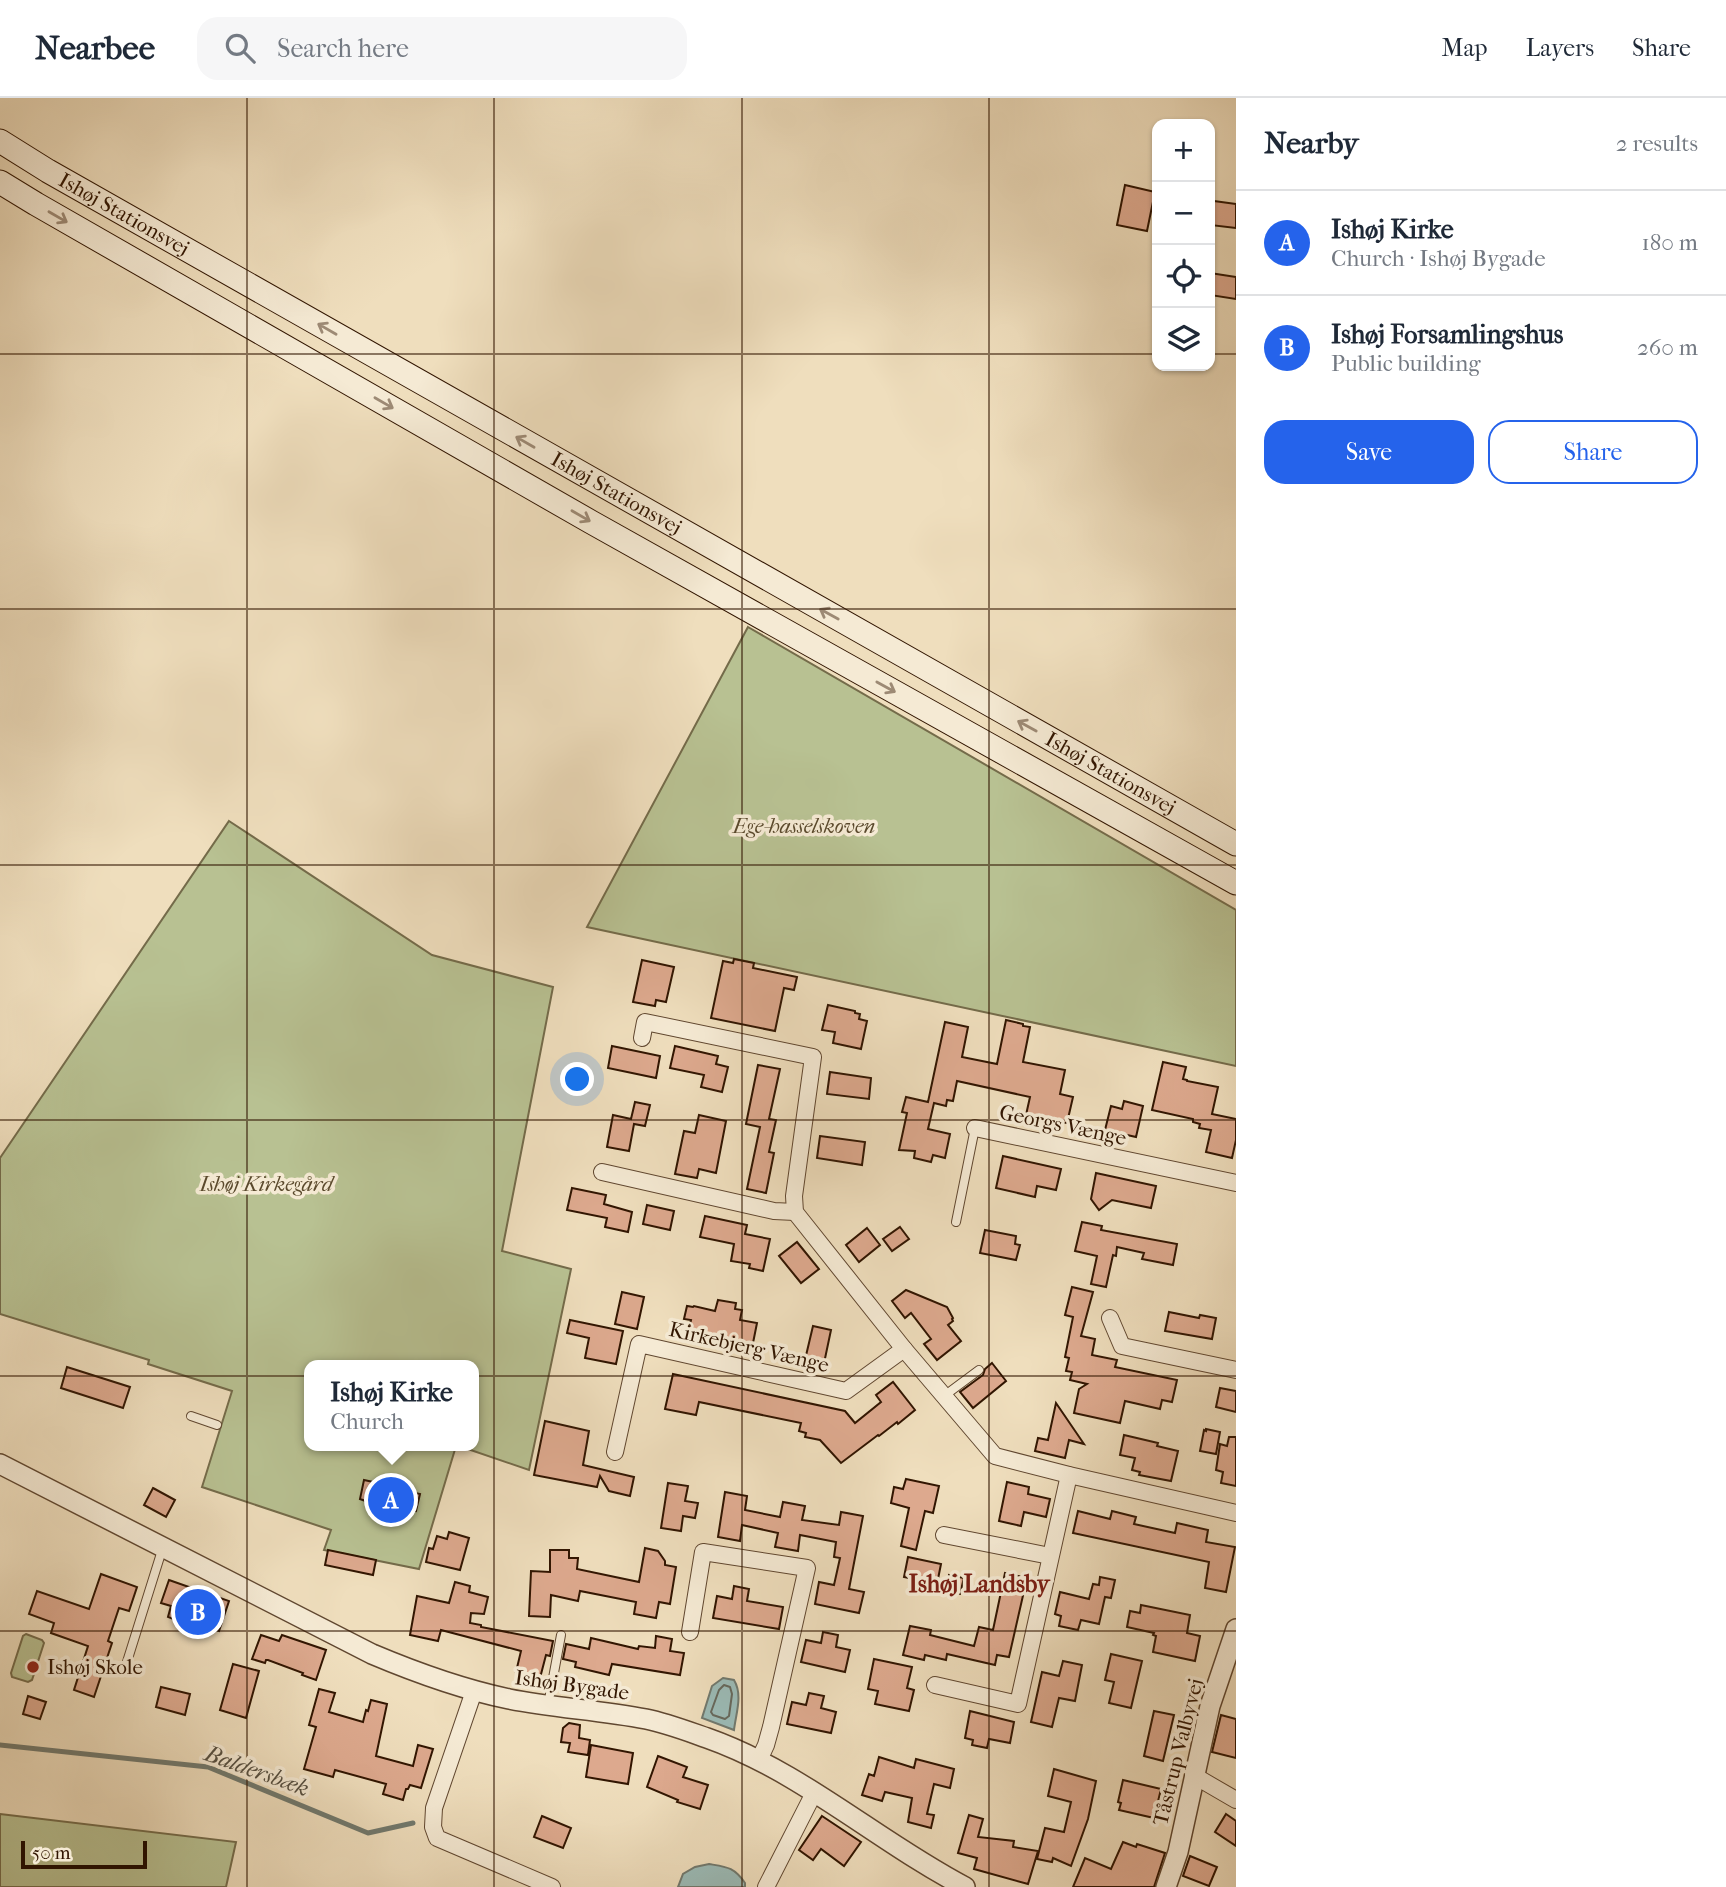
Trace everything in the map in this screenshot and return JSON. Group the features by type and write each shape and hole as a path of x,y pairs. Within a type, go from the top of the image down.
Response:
{"main road":[{"name":"Ishøj Stationsvej","path":"0,141 145,226 1236,844"},
{"name":"Ishøj Stationsvej","path":"0,182 579,515 1236,883"}],"street":[{"path":"642,1038 645,1021 813,1057 794,1196 795,1212 904,1349 995,1456 1236,1513"},
{"name":"Georgs Vænge","path":"975,1128 1236,1183"},
{"path":"602,1172 774,1211 795,1212"},
{"path":"1110,1318 1122,1346 1236,1370"},
{"name":"Kirkebjerg Vænge","path":"615,1452 639,1345 846,1391 904,1349"},
{"name":"Ishøj Bygade","path":"0,1464 372,1654 424,1676 512,1700 650,1720 708,1738 759,1760 916,1860 965,1887"},
{"path":"935,1685 1018,1704 1069,1475"},
{"path":"944,1535 1050,1556"},
{"path":"690,1632 703,1552 807,1568 771,1727 759,1760"},
{"name":"Tåstrup Valbyvej","path":"1166,1887 1178,1852 1210,1706 1236,1629"},
{"path":"474,1691 434,1808 433,1826 437,1838 552,1887"},
{"path":"1193,1775 1236,1800"},
{"path":"766,1887 814,1793"}],"lane":[{"name":"Georgs Vænge","path":"956,1222 975,1128"},
{"path":"944,1396 979,1370"},
{"path":"191,1416 217,1425"},
{"path":"127,1665 163,1547"},
{"path":"548,1705 561,1635"}],"green space":[{"name":"Ege-hasselskoven","path":"748,627 1236,910 1236,1066 587,927"},
{"name":"Ishøj Kirkegård","path":"229,821 432,955 553,987 502,1251 571,1269 529,1470 474,1451 479,1451 479,1360 304,1360 304,1451 454,1451 419,1569 324,1550 331,1530 202,1487 232,1391 148,1364 149,1360 0,1314 0,1158"},
{"path":"26,1634 44,1643 32,1680 28,1682 12,1677 11,1673"},
{"path":"0,1814 236,1842 226,1887 0,1887"}],"water":[{"path":"723,1678 734,1680 737,1686 738,1704 734,1730 702,1718 712,1686"},
{"path":"709,1864 734,1871 745,1883 745,1887 678,1887 683,1874 695,1867"}],"building":[{"path":"1125,185 1152,191 1147,231 1117,225"},
{"path":"1215,201 1236,204 1236,228 1215,226"},
{"path":"1215,274 1236,277 1236,299 1215,296"},
{"path":"734,959 754,963 753,968 797,977 794,990 784,988 775,1031 711,1018 723,961 733,963"},
{"path":"642,960 674,967 666,1002 656,1000 655,1006 633,1002"},
{"path":"828,1005 855,1011 860,1014 859,1019 867,1021 861,1049 833,1043 835,1032 822,1030"},
{"path":"1006,1020 1030,1027 1023,1062 1065,1070 1060,1094 1073,1097 1067,1123 1026,1115 1030,1097 957,1081 953,1101 947,1100 946,1106 934,1103 928,1129 950,1134 945,1158 933,1155 931,1162 914,1158 915,1151 899,1150 907,1113 902,1112 906,1097 928,1102 945,1022 968,1027 962,1057 997,1064"},
{"path":"612,1046 660,1056 656,1078 608,1068"},
{"path":"675,1046 718,1056 716,1064 728,1067 722,1092 701,1087 704,1075 670,1068"},
{"path":"1163,1062 1186,1067 1183,1079 1187,1081 1218,1087 1212,1114 1236,1119 1236,1140 1232,1158 1206,1152 1211,1130 1199,1128 1200,1124 1193,1122 1193,1119 1152,1110"},
{"path":"758,1065 780,1069 769,1119 776,1120 769,1152 774,1153 766,1193 747,1189 760,1127 746,1124"},
{"path":"830,1072 871,1078 869,1099 827,1094"},
{"path":"1124,1101 1143,1106 1136,1137 1105,1130 1111,1106 1122,1109"},
{"path":"635,1102 650,1105 645,1126 634,1124 629,1151 607,1147 613,1115 631,1119"},
{"path":"699,1115 726,1121 716,1173 699,1169 697,1178 675,1174 684,1131 695,1133"},
{"path":"820,1136 865,1142 862,1165 817,1158"},
{"path":"1003,1156 1061,1169 1056,1190 1037,1186 1035,1197 996,1188"},
{"path":"1096,1173 1156,1186 1151,1208 1112,1200 1099,1210 1091,1199"},
{"path":"572,1188 606,1195 604,1204 632,1212 628,1232 605,1227 607,1218 567,1210"},
{"path":"647,1205 674,1211 670,1230 643,1224"},
{"path":"705,1216 747,1225 745,1234 770,1239 763,1271 749,1268 750,1264 731,1261 734,1244 700,1237"},
{"path":"1082,1222 1102,1226 1101,1230 1177,1244 1173,1265 1142,1259 1144,1253 1117,1247 1106,1287 1091,1284 1097,1256 1075,1251"},
{"path":"900,1227 909,1239 892,1251 883,1239"},
{"path":"867,1228 880,1245 859,1262 846,1245"},
{"path":"985,1230 1016,1236 1015,1244 1020,1245 1016,1260 980,1253"},
{"path":"797,1242 819,1269 801,1283 779,1256"},
{"path":"1072,1287 1093,1292 1081,1336 1095,1339 1092,1355 1117,1360 1115,1367 1177,1380 1172,1402 1162,1400 1160,1409 1125,1401 1120,1423 1074,1413 1079,1389 1087,1384 1070,1380 1072,1372 1066,1371 1069,1358 1065,1357 1073,1317 1065,1315"},
{"path":"906,1290 947,1307 953,1318 948,1325 961,1341 937,1360 924,1344 931,1339 911,1313 905,1318 892,1301"},
{"path":"622,1292 644,1297 637,1329 615,1324"},
{"path":"718,1300 736,1303 735,1309 742,1310 740,1320 757,1323 751,1353 686,1340 691,1320 684,1319 687,1306 715,1311"},
{"path":"1169,1312 1199,1318 1200,1315 1216,1318 1212,1339 1165,1331"},
{"path":"570,1320 623,1331 616,1364 585,1358 589,1338 567,1333"},
{"path":"813,1326 831,1330 823,1368 804,1364"},
{"path":"992,1363 1006,1381 973,1408 960,1392 983,1375"},
{"path":"67,1367 130,1387 123,1408 61,1388"},
{"path":"673,1374 845,1411 855,1423 881,1402 876,1395 893,1382 915,1410 841,1463 820,1440 805,1437 806,1433 799,1431 801,1423 699,1402 696,1415 665,1409"},
{"path":"1220,1388 1236,1391 1236,1412 1216,1407"},
{"path":"1056,1403 1084,1444 1069,1440 1065,1458 1035,1451 1038,1438 1048,1440"},
{"path":"545,1421 589,1431 583,1465 634,1477 630,1496 609,1491 600,1476 597,1487 534,1475"},
{"path":"1206,1429 1220,1432 1216,1454 1200,1451"},
{"path":"1124,1435 1178,1451 1171,1481 1139,1475 1140,1472 1132,1470 1135,1458 1120,1455"},
{"path":"1229,1437 1236,1437 1236,1486 1221,1483 1223,1472 1216,1470 1220,1444 1227,1446"},
{"path":"906,1479 939,1486 933,1513 925,1511 916,1550 901,1546 909,1508 891,1503 894,1487 903,1489"},
{"path":"364,1480 420,1494 416,1511 387,1507 384,1518 371,1516 374,1504 360,1499"},
{"path":"1007,1482 1029,1487 1028,1494 1050,1499 1046,1517 1024,1512 1021,1526 999,1521"},
{"path":"668,1483 688,1486 685,1501 698,1503 695,1518 683,1516 681,1531 661,1528"},
{"path":"153,1488 175,1500 166,1517 144,1505"},
{"path":"725,1492 747,1496 745,1510 780,1517 783,1502 805,1506 802,1520 839,1525 841,1512 863,1516 849,1589 864,1592 859,1613 815,1604 819,1582 834,1585 840,1558 834,1557 836,1542 800,1535 798,1551 775,1547 778,1533 742,1525 740,1541 718,1537"},
{"path":"1078,1511 1110,1519 1112,1511 1136,1517 1134,1524 1175,1533 1177,1523 1208,1530 1206,1542 1235,1547 1226,1592 1205,1588 1209,1562 1073,1533"},
{"path":"449,1532 469,1538 460,1570 426,1562 429,1548 433,1549 437,1536 447,1539"},
{"path":"645,1548 658,1551 665,1565 676,1567 670,1604 659,1602 656,1618 634,1614 636,1602 580,1591 578,1601 551,1595 550,1617 529,1616 531,1571 550,1572 550,1550 569,1550 569,1558 578,1558 577,1569 639,1582"},
{"path":"328,1550 376,1560 373,1575 325,1565"},
{"path":"908,1557 941,1564 937,1584 904,1577"},
{"path":"1005,1573 1027,1578 1009,1657 997,1655 995,1665 947,1654 946,1660 925,1655 924,1660 903,1655 910,1626 931,1630 930,1635 974,1646 979,1627 993,1630"},
{"path":"101,1574 137,1587 129,1611 119,1608 108,1641 112,1643 94,1697 74,1690 88,1646 51,1633 54,1623 29,1614 37,1591 89,1609"},
{"path":"949,1575 964,1578 960,1594 946,1592"},
{"path":"1100,1577 1115,1580 1111,1598 1105,1597 1099,1624 1081,1620 1078,1630 1059,1626 1061,1616 1055,1614 1060,1592 1089,1599 1093,1584 1099,1585"},
{"path":"169,1580 229,1601 219,1631 205,1626 202,1633 182,1627 184,1623 168,1617 171,1606 161,1603"},
{"path":"455,1582 470,1586 469,1592 488,1597 484,1614 471,1613 470,1623 553,1641 550,1656 546,1655 540,1678 516,1672 521,1651 441,1630 438,1641 410,1635 417,1596 449,1603"},
{"path":"734,1586 749,1589 747,1601 783,1607 779,1629 713,1618 717,1596 732,1599"},
{"path":"1141,1605 1190,1615 1187,1633 1200,1636 1195,1661 1153,1652 1156,1636 1154,1633 1127,1627 1130,1611 1140,1613"},
{"path":"823,1632 838,1635 836,1647 850,1650 845,1672 801,1662 806,1640 821,1643"},
{"path":"261,1635 279,1641 282,1635 326,1650 316,1680 268,1660 265,1663 252,1659"},
{"path":"656,1636 672,1639 670,1651 684,1653 680,1675 612,1664 609,1675 575,1667 576,1662 563,1659 566,1644 589,1649 591,1638 638,1649 639,1646 655,1648"},
{"path":"1111,1654 1142,1661 1131,1708 1109,1703 1114,1682 1105,1680"},
{"path":"874,1659 912,1667 907,1688 914,1690 909,1711 875,1704 878,1691 868,1689"},
{"path":"1063,1661 1082,1665 1075,1701 1059,1698 1052,1727 1031,1722 1042,1672 1059,1676"},
{"path":"233,1664 259,1671 246,1718 220,1710"},
{"path":"161,1687 190,1694 185,1715 156,1707"},
{"path":"319,1689 335,1693 329,1712 363,1722 371,1700 387,1704 376,1756 413,1766 418,1745 433,1749 421,1788 410,1785 403,1800 383,1794 386,1784 335,1770 333,1777 304,1769 316,1727 309,1725"},
{"path":"809,1693 824,1696 821,1708 836,1712 831,1733 787,1724 792,1702 806,1705"},
{"path":"28,1696 46,1702 40,1719 23,1714"},
{"path":"970,1711 1014,1722 1010,1743 989,1739 987,1748 972,1745 973,1740 965,1738"},
{"path":"1154,1711 1174,1715 1163,1761 1144,1756"},
{"path":"1221,1715 1236,1719 1236,1758 1212,1752"},
{"path":"569,1723 580,1725 579,1738 590,1740 588,1755 568,1752 570,1743 561,1742 563,1728"},
{"path":"591,1745 633,1753 628,1784 586,1777"},
{"path":"658,1756 687,1767 683,1777 708,1785 700,1809 677,1802 678,1800 647,1787"},
{"path":"879,1757 914,1768 916,1759 954,1769 950,1788 934,1784 927,1814 934,1815 931,1828 908,1822 912,1798 885,1792 882,1801 862,1795 869,1774 874,1776"},
{"path":"1054,1769 1096,1781 1088,1819 1071,1866 1053,1858 1052,1862 1037,1859 1045,1828 1064,1832 1071,1802 1048,1796"},
{"path":"1123,1780 1161,1789 1154,1818 1119,1810"},
{"path":"1226,1814 1236,1821 1236,1846 1215,1832"},
{"path":"969,1815 983,1819 978,1837 1014,1841 1013,1847 1038,1851 1028,1884 974,1869 977,1858 958,1853"},
{"path":"542,1816 571,1828 563,1848 534,1837"},
{"path":"822,1816 861,1842 844,1866 821,1849 813,1860 799,1850"},
{"path":"1123,1842 1165,1853 1154,1887 1073,1887 1085,1858 1111,1869"},
{"path":"1190,1856 1217,1867 1209,1886 1183,1876"}],"waterway":[{"name":"Baldersbæk","path":"0,1745 208,1767 368,1833 413,1823"}],"place":[{"name":"Ishøj Kirke","path":"391,1500"},
{"name":"Ishøj Forsamlingshus","path":"198,1612"},
{"name":"Ishøj Skole","path":"33,1667"}],"district":[{"name":"Ishøj Landsby","path":"979,1584"}]}
